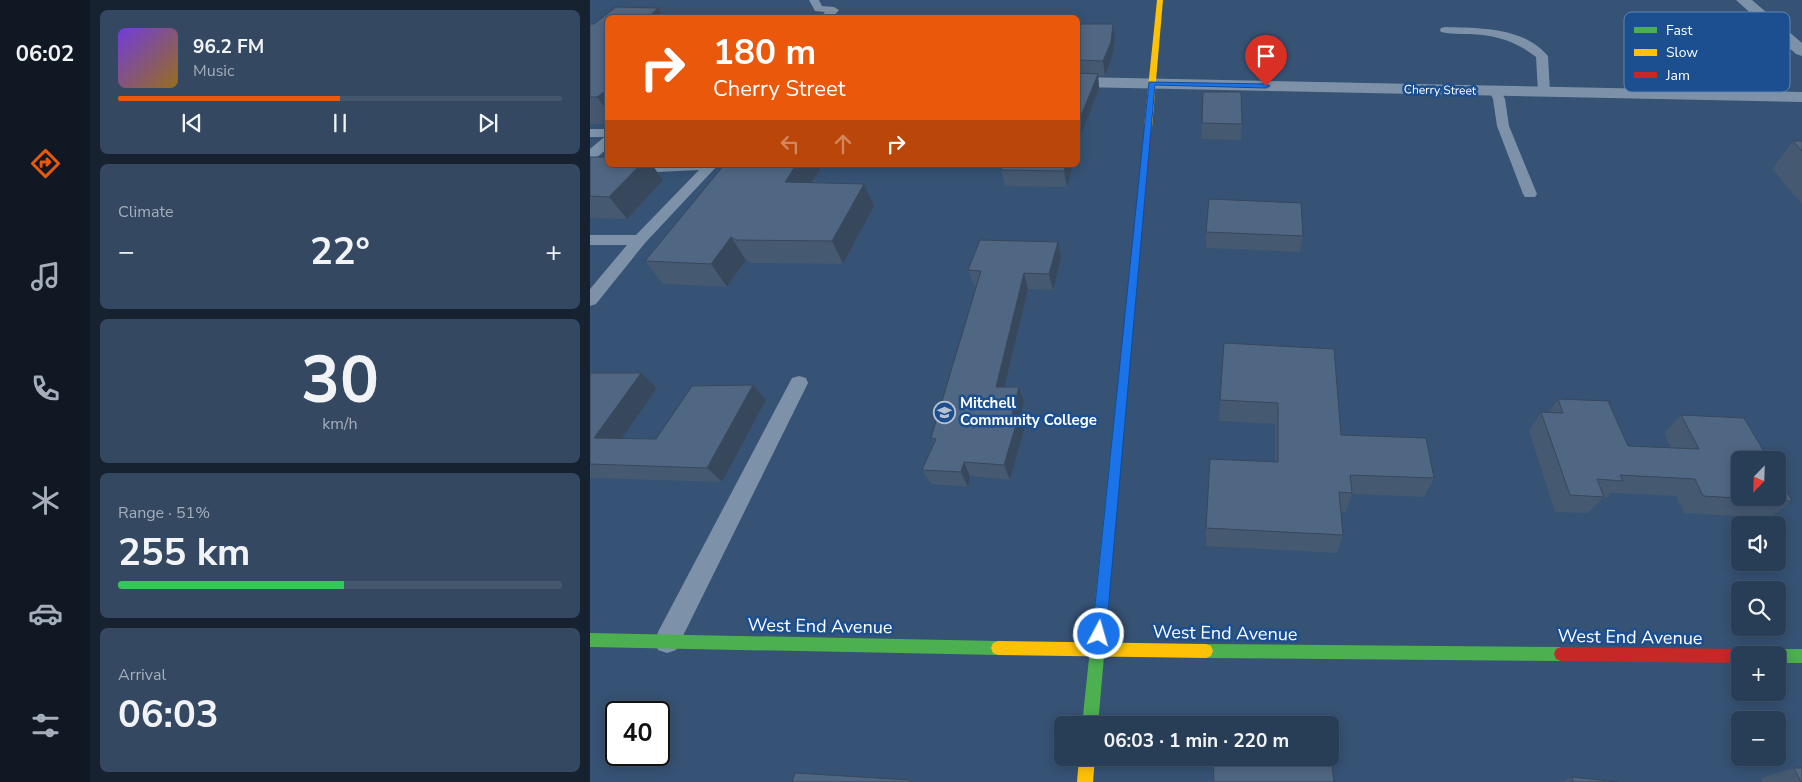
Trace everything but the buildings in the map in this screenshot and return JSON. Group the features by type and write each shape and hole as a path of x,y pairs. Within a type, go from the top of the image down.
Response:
{"street":[{"path":"1091,716 1160,0"},
{"path":"1743,0 1757,12"},
{"path":"1790,41 1802,51"},
{"name":"Cherry Street","path":"1080,82 1802,97"},
{"name":"West End Avenue","path":"590,640 1097,650 1731,656"},
{"path":"1786,656 1802,656"},
{"path":"1085,782 1086,766"}],"lane":[{"path":"814,0 819,9 834,10 828,15"},
{"path":"1445,30 1496,32 1531,46 1542,56 1544,92"},
{"path":"1495,91 1499,99 1503,126 1530,194"},
{"path":"590,133 605,134"},
{"path":"590,156 605,144"},
{"path":"590,166 605,167"},
{"path":"606,167 638,169 674,167"},
{"path":"590,300 640,240 708,167"},
{"path":"590,240 640,240"},
{"path":"667,641 799,383"}],"traffic: fast":[{"path":"1091,716 1124,372"},
{"path":"590,640 998,648"},
{"path":"1206,651 1561,654"},
{"path":"1786,656 1802,656"}],"traffic: slow":[{"path":"1148,127 1160,0"},
{"path":"998,648 1206,651"},
{"path":"1085,782 1086,766"}],"traffic: jam":[{"path":"1124,372 1148,127"},
{"path":"1561,654 1731,656"}],"place":[{"name":"Mitchell Community College","path":"944,412"}],"route":[{"path":"1099,634 1152,83 1266,86"}]}
